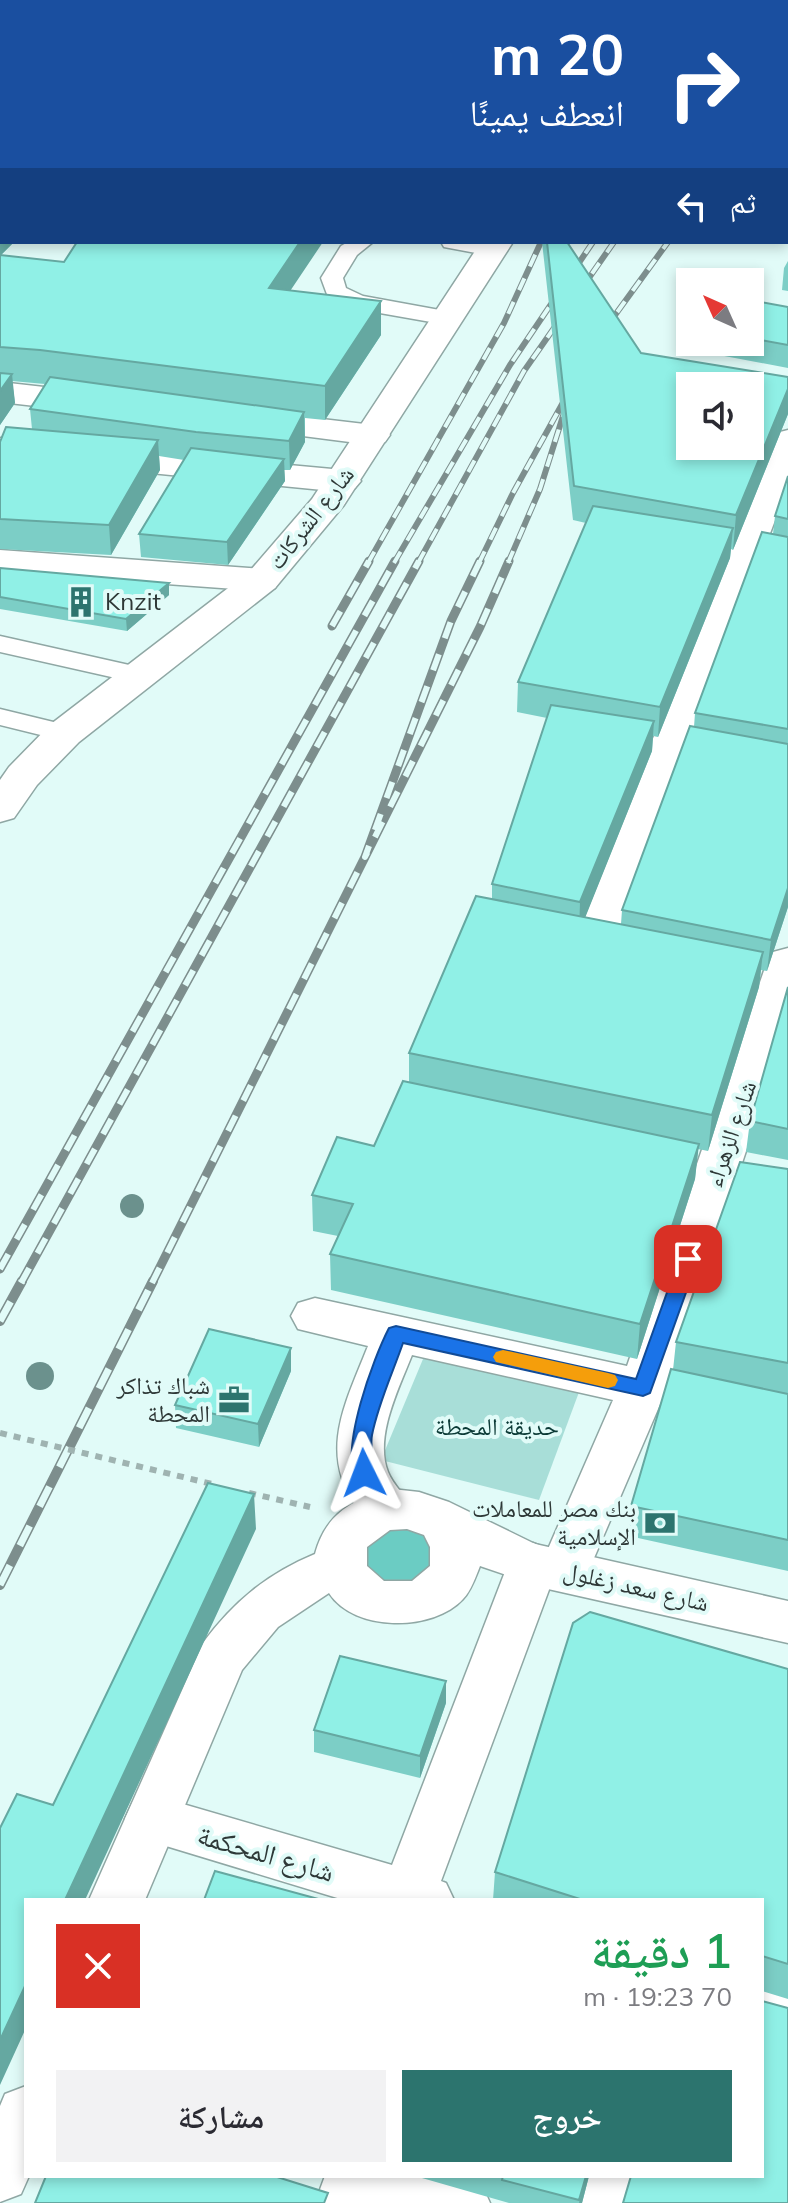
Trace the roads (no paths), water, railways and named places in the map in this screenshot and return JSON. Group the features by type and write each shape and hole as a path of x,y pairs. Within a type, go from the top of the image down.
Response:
{"street":[{"name":"شارع الشركات","path":"0,809 23,776 65,733 262,580 307,531 343,481 494,245"},
{"path":"125,406 16,394 2,453 174,478 343,481"},
{"path":"218,417 373,435"},
{"path":"598,931 683,750 760,553 788,440"},
{"path":"0,561 129,556 262,580"},
{"name":"شارع الزهراء","path":"417,1897 549,1568 659,1385 740,1172 787,970"},
{"path":"674,1160 740,1172"},
{"path":"315,1316 659,1385"},
{"path":"388,1509 364,1473 360,1454 362,1435 396,1334"},
{"path":"388,1509 408,1509 427,1513 443,1523 456,1540 458,1559 453,1578 437,1593 416,1602 391,1604 368,1597 350,1584 342,1565 341,1548 348,1533 361,1520 388,1509"},
{"name":"شارع سعد زغلول","path":"443,1523 486,1547 549,1568 788,1622"},
{"path":"118,1898 221,1658 242,1627 270,1601 292,1587 342,1565"},
{"name":"شارع المحكمة","path":"152,1819 417,1897"},
{"path":"764,2000 788,2007"},
{"path":"0,2174 24,2118"},
{"path":"345,2203 354,2178"},
{"path":"380,2178 460,2203"},
{"path":"594,2203 600,2178"}],"lane":[{"path":"359,244 349,251 332,278 336,292 357,302 448,318"},
{"path":"0,644 138,675"},
{"path":"0,717 65,733"}],"railway":[{"path":"368,563 504,323 540,244"},
{"path":"394,563 510,365 592,244"},
{"path":"418,563 524,371 613,244"},
{"path":"602,333 667,244"},
{"path":"479,563 513,493 571,388"},
{"path":"508,563 540,489 569,397"},
{"path":"332,626 369,561"},
{"path":"0,1269 395,561"},
{"path":"21,1283 419,561"},
{"path":"365,857 451,621 480,561"},
{"path":"365,857 480,627 509,561"},
{"path":"153,1281 365,857"},
{"path":"0,1321 22,1281"},
{"path":"0,1585 153,1281"}],"place":[{"name":"Knzit","path":"81,602"},
{"name":"شباك تذاكر المحطة","path":"234,1400"},
{"name":"بنك مصر للمعاملات الإسلامية","path":"660,1523"}],"park label":[{"name":"حديقة المحطة","path":"497,1427"}]}
